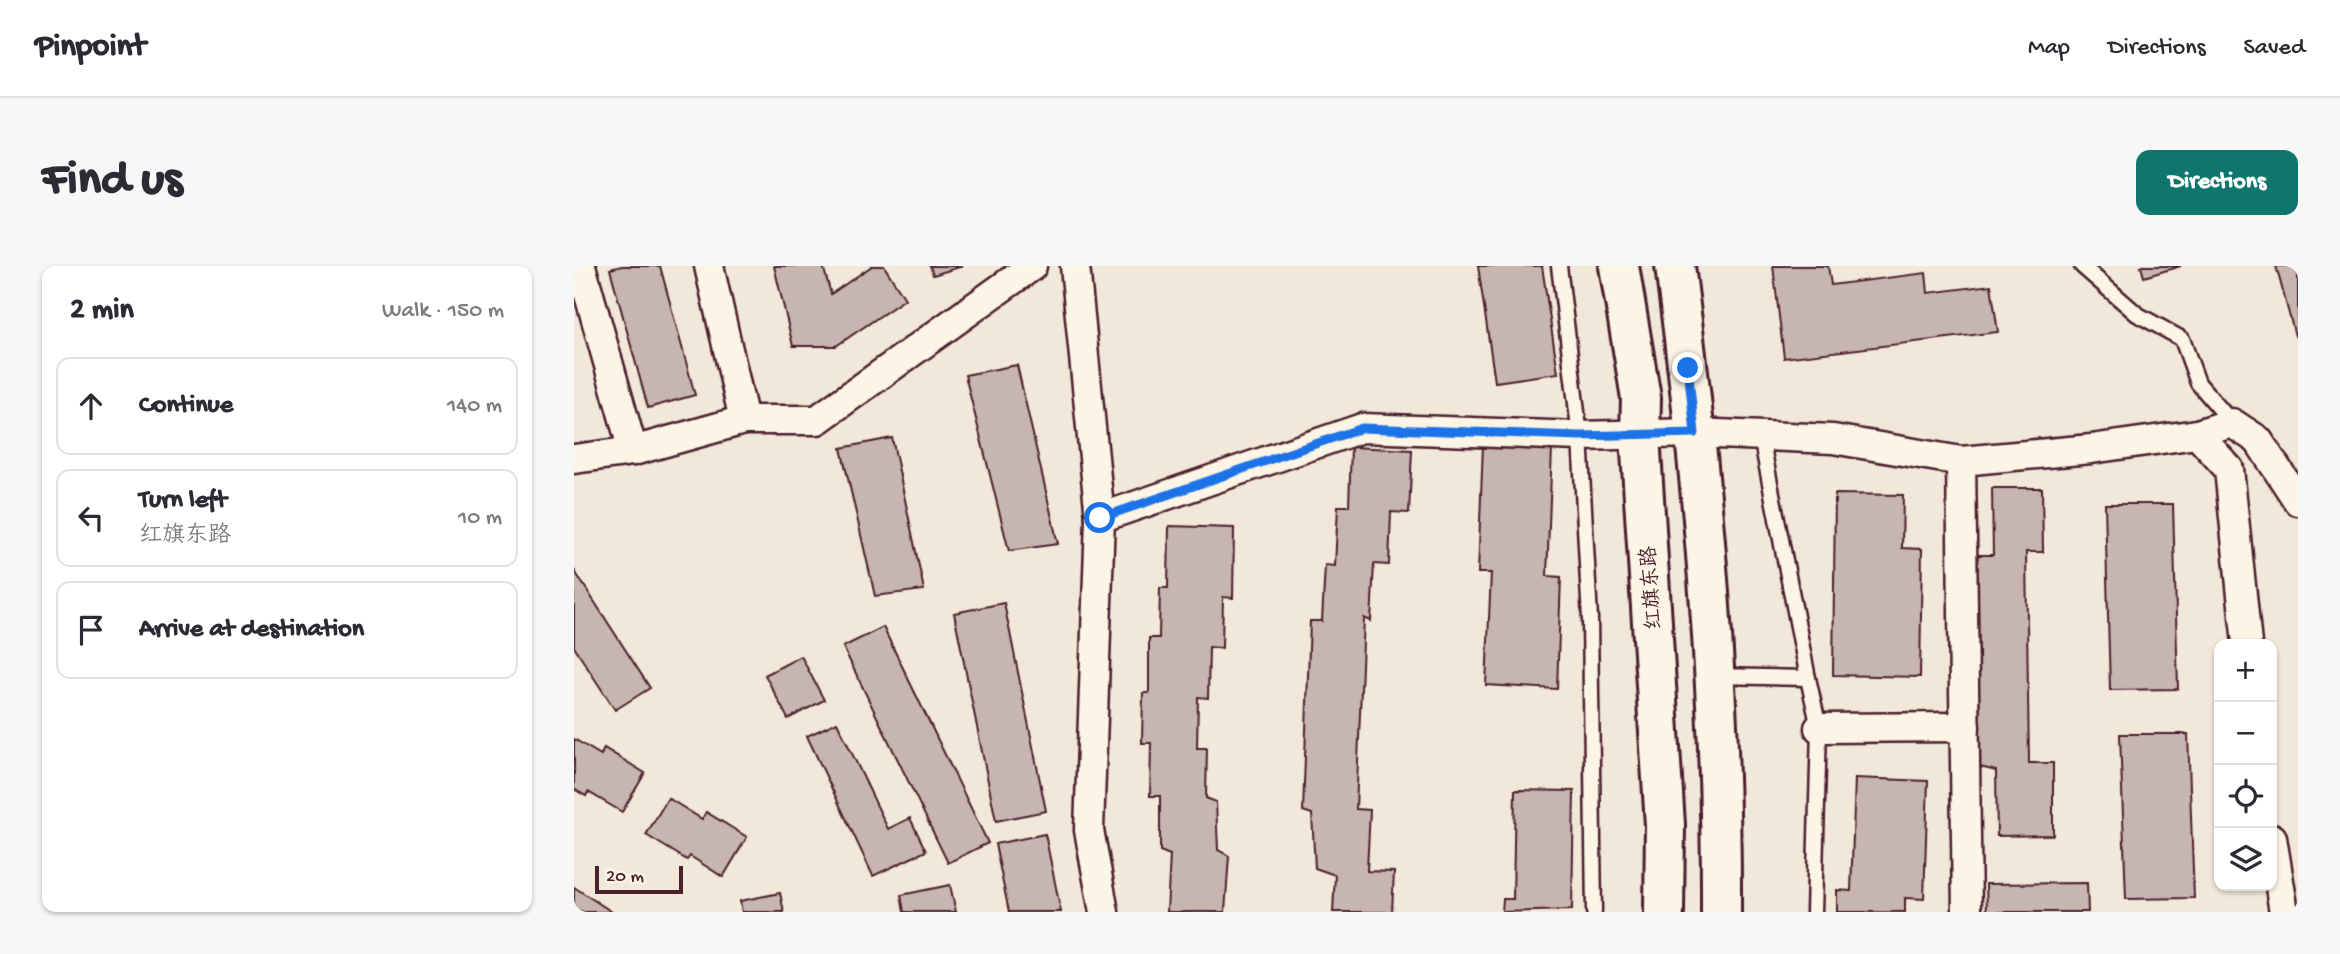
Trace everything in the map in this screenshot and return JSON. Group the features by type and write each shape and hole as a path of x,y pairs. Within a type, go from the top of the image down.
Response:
{"main road":[{"name":"红旗东路","path":"1619,266 1641,398 1640,436 1665,825 1664,912"},
{"path":"1675,266 1695,433 1714,676 1721,834 1721,912"}],"street":[{"path":"581,266 633,451"},
{"path":"709,266 744,420"},
{"path":"574,459 633,451 744,420 817,420 1032,266"},
{"path":"1075,266 1100,518 1089,831 1104,912"},
{"path":"1100,518 1362,428 1580,436 1695,433 1833,439 1961,461 2091,449 2197,434 2232,423 2258,440 2298,501"},
{"path":"2197,434 2229,468 2246,639"},
{"path":"1961,461 1967,912"},
{"path":"1819,727 1965,727"},
{"path":"2277,869 2284,912"}],"lane":[{"path":"1559,266 1580,436 1590,620 1594,912"},
{"path":"2082,266 2137,314 2182,339 2198,383 2232,423"},
{"path":"1761,437 1819,727 1814,912"},
{"path":"1714,676 1808,678"}],"building":[{"path":"622,266 660,266 695,395 648,408 610,269"},
{"path":"774,266 823,266 831,294 872,266 884,266 905,299 836,346 793,346"},
{"path":"930,266 963,266 933,275"},
{"path":"1478,266 1542,266 1558,373 1495,382"},
{"path":"1773,266 1828,266 1831,285 1926,273 1928,293 1991,285 1998,332 1784,358"},
{"path":"2141,266 2181,266 2144,277"},
{"path":"2276,266 2298,266 2298,338 2295,336"},
{"path":"1017,365 1058,544 1009,551 965,375"},
{"path":"892,438 924,590 875,596 841,448"},
{"path":"1483,445 1552,448 1547,576 1561,577 1557,689 1486,685 1491,573 1478,573"},
{"path":"1351,447 1412,450 1409,513 1391,512 1389,565 1374,564 1371,621 1364,618 1356,809 1370,810 1367,871 1394,872 1392,912 1333,912 1335,875 1315,868 1312,814 1303,811 1310,621 1322,621 1325,565 1335,566 1338,506 1349,506"},
{"path":"1992,488 2042,488 2043,552 2026,552 2029,763 2053,763 2053,835 1997,836 1996,771 1980,767 1977,555 1993,555"},
{"path":"1835,494 1903,495 1902,548 1922,549 1920,677 1833,675"},
{"path":"2105,504 2173,504 2178,689 2110,690"},
{"path":"1169,526 1234,528 1233,598 1223,597 1222,648 1209,647 1208,698 1198,697 1197,748 1207,748 1206,798 1216,802 1218,850 1229,856 1225,912 1167,912 1170,855 1160,851 1160,796 1150,796 1151,743 1142,743 1143,693 1149,693 1149,638 1159,638 1160,588 1168,588"},
{"path":"574,570 650,688 615,710 574,647"},
{"path":"1004,603 1046,811 996,821 954,613"},
{"path":"883,627 988,843 948,863 843,647"},
{"path":"801,656 824,700 788,719 765,675"},
{"path":"837,722 888,829 910,818 926,851 873,876 807,736"},
{"path":"2120,734 2188,734 2194,898 2126,899"},
{"path":"574,739 601,755 604,748 645,773 622,812 588,792 586,796 574,789"},
{"path":"1855,778 1928,781 1924,899 1905,898 1905,912 1837,912 1837,890 1851,891"},
{"path":"1515,790 1574,791 1572,910 1502,912 1503,899 1513,899"},
{"path":"668,798 702,819 706,812 747,837 723,877 690,856 687,860 646,835"},
{"path":"1045,834 1061,912 1009,912 995,844"},
{"path":"2087,883 2088,912 1987,912 1986,884"},
{"path":"950,885 956,912 904,912 901,895"},
{"path":"574,887 612,912 574,912"},
{"path":"780,893 784,912 742,912 740,901"}],"route":[{"path":"1100,518 1362,428 1580,436 1695,433 1688,368"}]}
